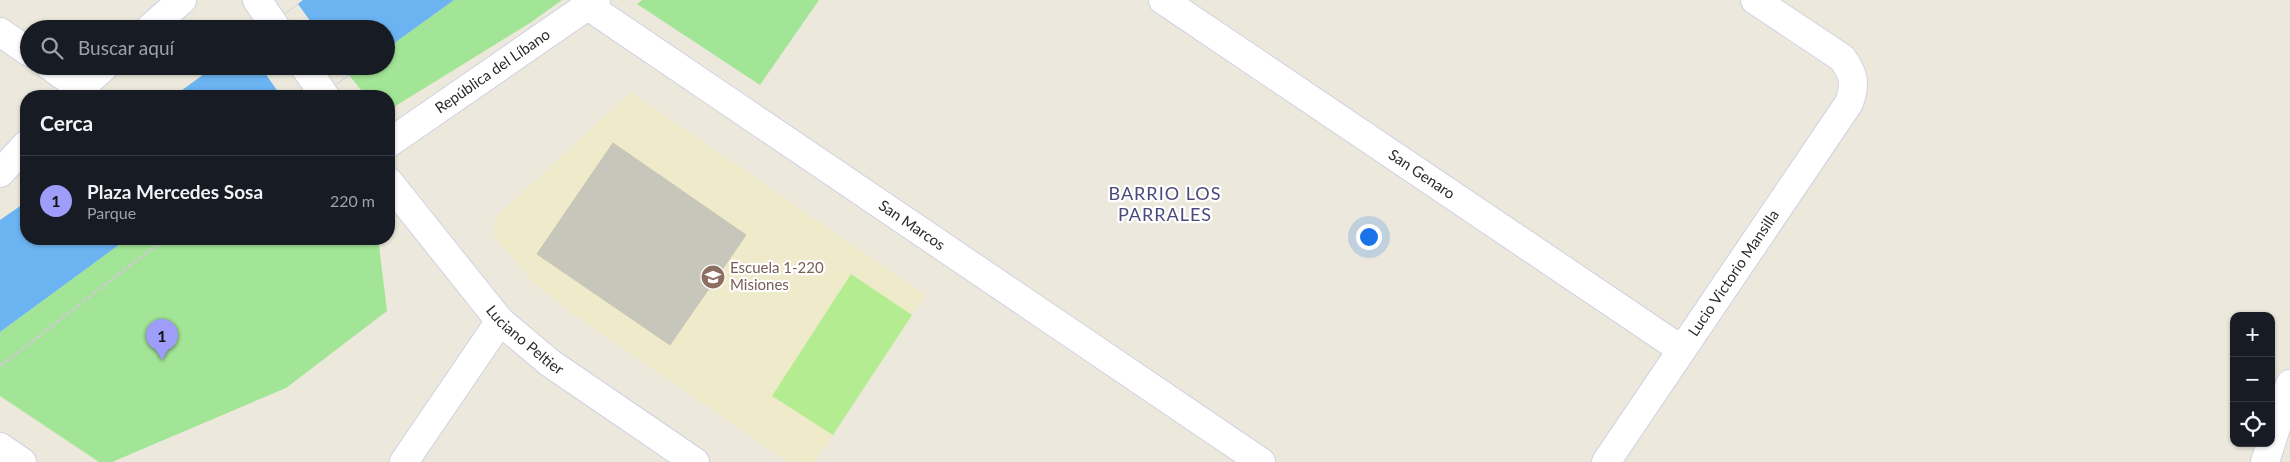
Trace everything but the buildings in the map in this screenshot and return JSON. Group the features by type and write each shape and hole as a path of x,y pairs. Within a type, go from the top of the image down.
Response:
{"street":[{"path":"159,20 182,0"},
{"path":"257,0 271,20"},
{"name":"San Genaro","path":"1163,0 1682,350"},
{"name":"Lucio Victorio Mansilla","path":"1606,462 1849,103 1854,82 1851,70 1842,58 1754,0"},
{"name":"República del Líbano","path":"395,139 592,3"},
{"name":"San Marcos","path":"592,3 1261,462"},
{"path":"0,32 20,46"},
{"path":"59,75 74,90"},
{"path":"78,90 95,75"},
{"path":"310,75 321,90"},
{"path":"0,173 20,151"},
{"name":"Luciano Peltier","path":"395,190 500,321 550,362 695,462"},
{"path":"404,462 500,321"},
{"path":"2265,462 2290,384"},
{"path":"0,447 22,462"}],"path":[{"path":"0,366 31,340 156,245"}],"shaded area":[{"name":"Escuela 1-220 Misiones","path":"631,92 925,295 815,462 788,462 576,316 535,284 494,236 495,220 498,215"}],"green space":[{"path":"454,0 562,0 530,23 395,106 395,90 361,90 349,75 395,75 395,43"},
{"path":"642,0 819,0 760,85 637,4"},
{"path":"119,245 379,246 387,311 286,388 112,462 99,462 0,396 0,332"},
{"path":"851,274 912,315 833,435 772,396"}],"water":[{"path":"303,0 454,0 395,43 395,20 277,20"},
{"path":"203,75 349,75 328,90 182,90"},
{"path":"20,206 20,245 119,245 0,332 0,220"}],"pier":[{"path":"298,4 310,20 277,20"},
{"path":"266,75 349,75 328,90 277,90"}],"place":[{"name":"Escuela 1-220 Misiones","path":"713,277"},
{"name":"Plaza Mercedes Sosa","path":"162,360"}],"district":[{"name":"BARRIO LOS PARRALES","path":"1165,204"}]}
